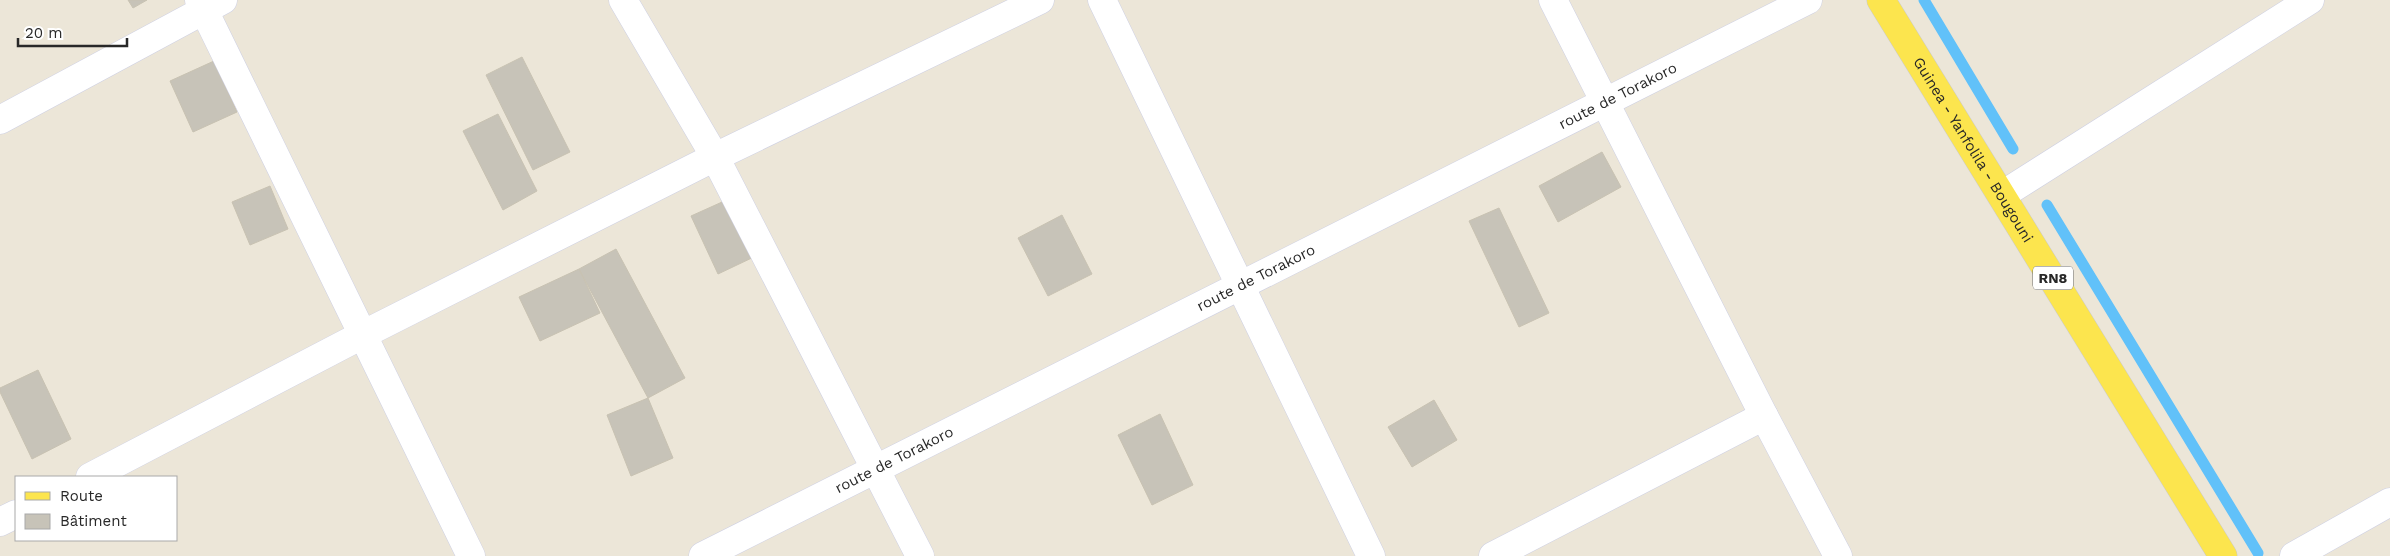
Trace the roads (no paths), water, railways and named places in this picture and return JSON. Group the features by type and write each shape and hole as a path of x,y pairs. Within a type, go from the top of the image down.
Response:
{"main road":[{"name":"Guinea - Yanfolila - Bougouni","path":"1882,0 2223,556"}],"street":[{"path":"623,0 715,157 920,556"},
{"path":"92,476 364,334 715,157 1040,0"},
{"path":"1102,0 1372,556"},
{"path":"1553,0 1606,101 1764,416 1838,556"},
{"name":"route de Torakoro","path":"703,556 1240,284 1808,0"},
{"path":"2002,195 2310,0"},
{"path":"0,120 209,3 364,334 471,556"},
{"path":"1493,556 1764,416"},
{"path":"2294,556 2390,502"},
{"path":"0,522 15,514"}],"waterway":[{"path":"1924,0 2013,149"},
{"path":"2047,205 2258,553"}]}
